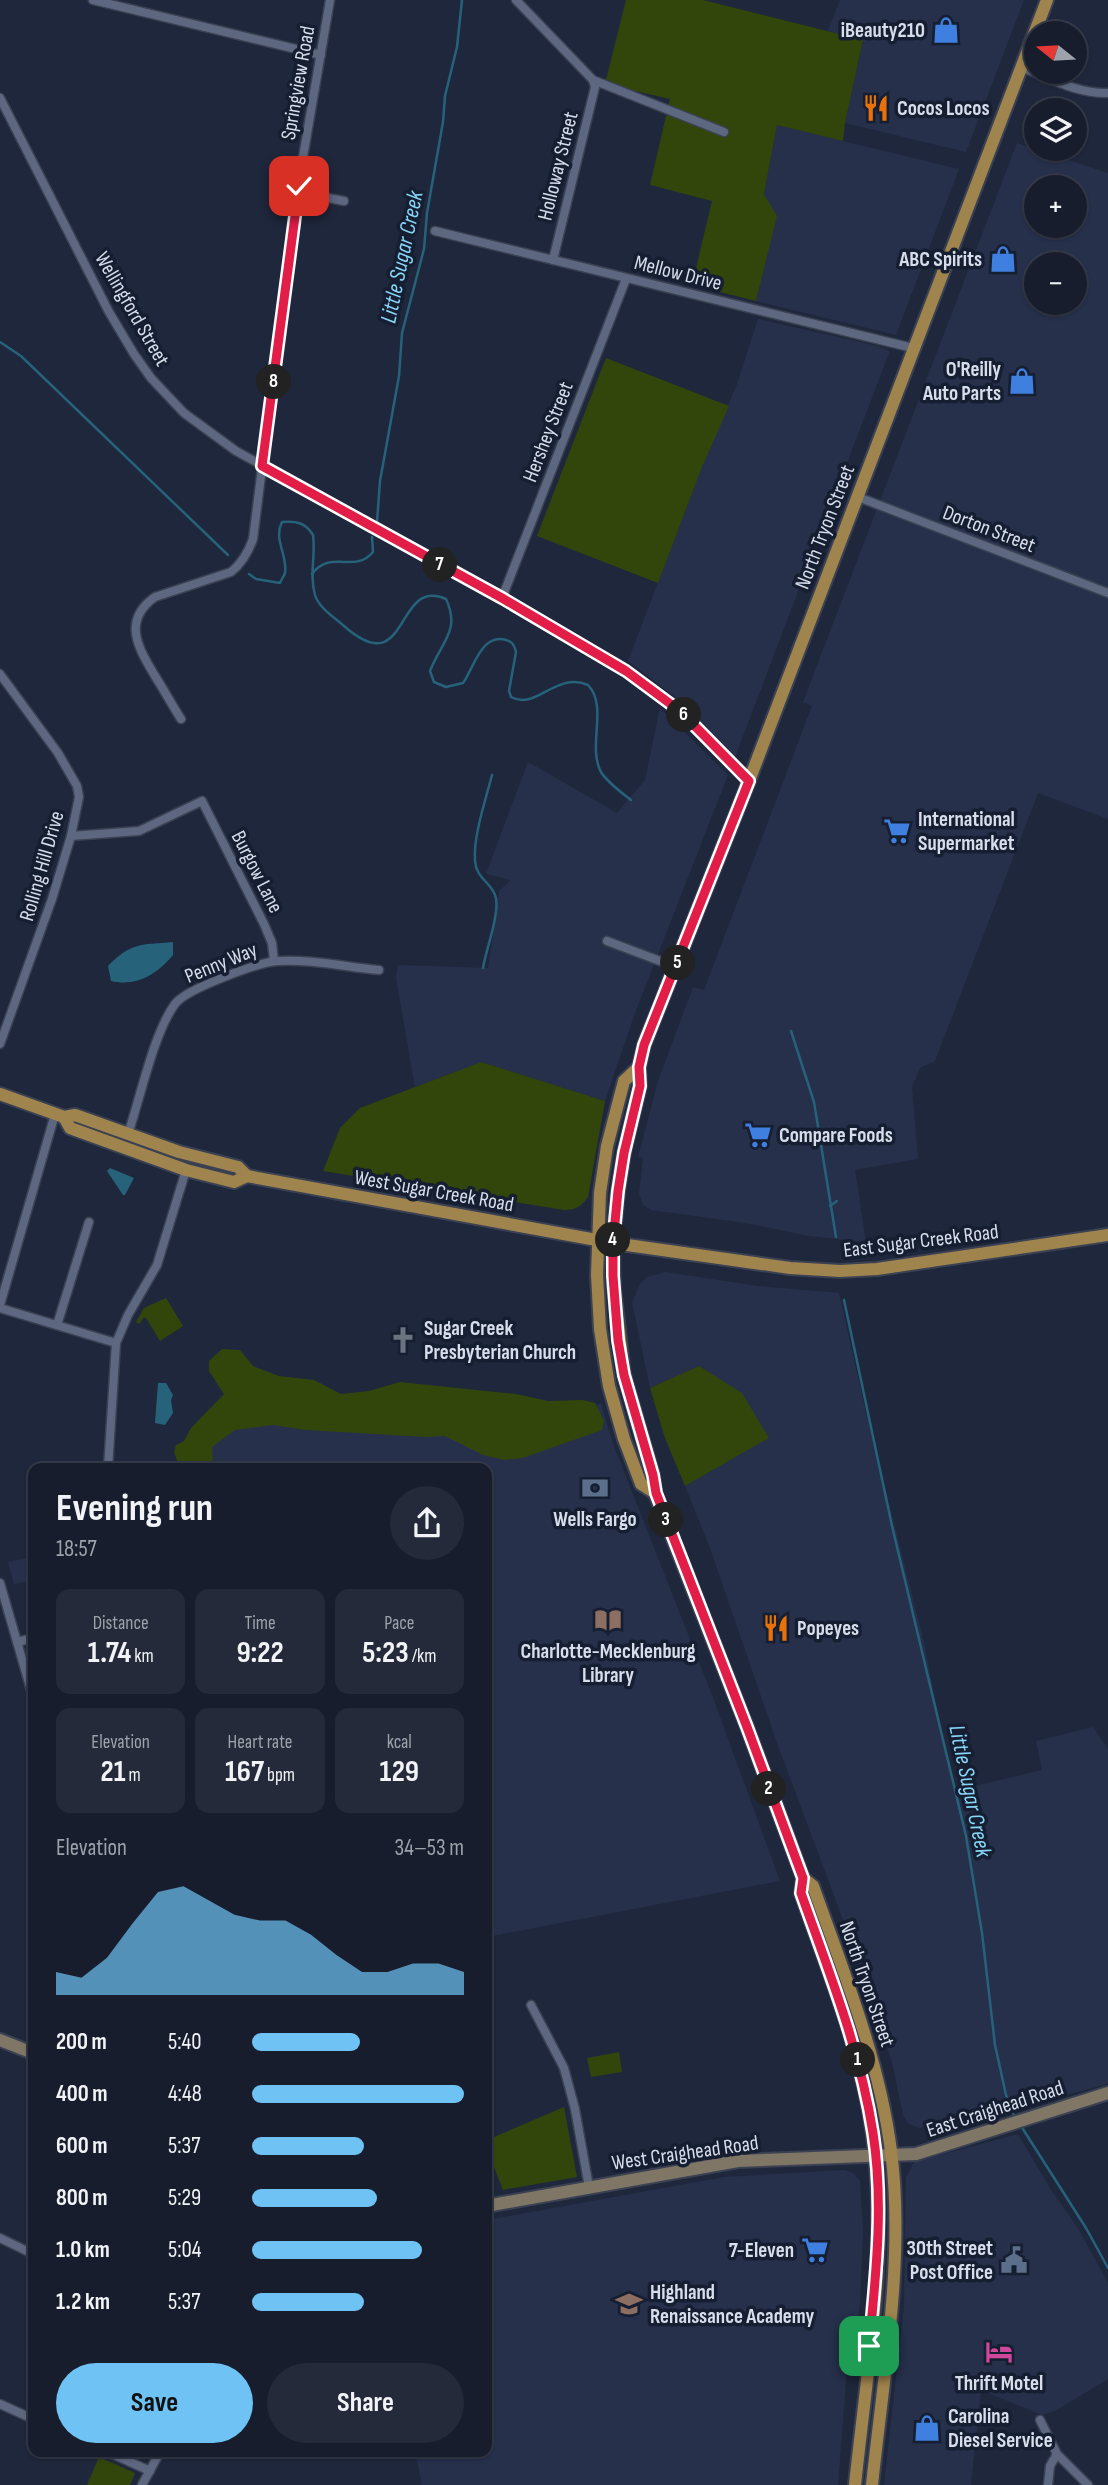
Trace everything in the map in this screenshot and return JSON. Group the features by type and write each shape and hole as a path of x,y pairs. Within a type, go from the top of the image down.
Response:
{"main road":[{"name":"North Tryon Street","path":"855,2485 877,2275 875,2155 867,2098 857,2057 801,1893 803,1878 656,1493 624,1375 615,1310 613,1243 624,1153 640,1086 639,1067 644,1045 749,781 1047,0"},
{"name":"North Tryon Street","path":"639,1067 624,1081 612,1123 601,1181 599,1310 610,1386 624,1439 641,1484 656,1493"},
{"name":"West Sugar Creek Road","path":"0,1094 59,1116 75,1115 188,1154 238,1167 247,1176 613,1243"},
{"name":"West Sugar Creek Road","path":"59,1116 70,1128 186,1170 234,1182 247,1176"},
{"name":"East Sugar Creek Road","path":"613,1243 787,1268 840,1271 914,1265 1108,1235"},
{"name":"North Tryon Street","path":"803,1878 813,1886 862,2024 881,2092 892,2154 894,2257 872,2485"}],"street":[{"path":"93,0 321,55"},
{"name":"Springview Road","path":"181,719 138,649 137,622 145,606 155,597 218,578 239,565 250,550 297,192 330,0"},
{"path":"516,0 593,80 724,131"},
{"path":"1021,67 1076,89 1095,94 1108,93"},
{"name":"Holloway Street","path":"553,260 593,98 593,80"},
{"name":"Wellingford Street","path":"0,98 109,312 134,355 184,412 220,440 262,466 502,598 648,685 680,711 749,781"},
{"path":"297,192 344,201"},
{"name":"Mellow Drive","path":"435,232 913,348"},
{"name":"Hershey Street","path":"502,598 626,279"},
{"name":"Dorton Street","path":"858,497 1108,593"},
{"name":"Rolling Hill Drive","path":"0,674 58,753 77,786 79,797 71,836 32,958 0,1044"},
{"name":"Burgow Lane","path":"71,836 139,831 202,801 264,924 272,943 274,961"},
{"path":"607,941 676,967"},
{"name":"Penny Way","path":"128,1134 162,1031 175,1004 188,993 274,961 379,970"},
{"path":"59,1116 0,1306 116,1343"},
{"path":"107,1463 116,1343 128,1315 157,1265 186,1170"},
{"path":"57,1325 89,1222"},
{"path":"0,1583 28,1680"},
{"path":"17,1642 28,1639"},
{"path":"531,2005 564,2068 575,2109 589,2187"},
{"path":"0,2040 28,2051"},
{"name":"East Craighead Road","path":"892,2154 916,2154 1108,2093"},
{"name":"West Craighead Road","path":"492,2205 738,2161 892,2154"},
{"path":"0,2238 28,2252"},
{"path":"0,2404 28,2417"},
{"path":"1040,2420 1057,2454 1088,2485"},
{"path":"1048,2485 1050,2466 1057,2454"},
{"path":"119,2457 150,2471"},
{"path":"142,2485 157,2457"}],"shaded area":[{"path":"840,0 1024,0 966,152 845,123 863,41 828,31"},
{"path":"777,125 959,169 896,335 756,301 776,216 764,194"},
{"path":"1017,143 1024,145 1024,161 1072,161 1108,173 1108,819 1038,793 935,1061 920,1068 912,1087 918,1159 855,1170 866,1242 809,1236 746,1223 651,1210 643,1205 639,1194 643,1158 638,1157 658,1081 693,987 704,990 812,706 803,702"},
{"path":"758,319 878,346 889,353 735,757 679,700 628,661 702,467 737,384"},
{"path":"660,708 728,775 635,1013 605,1101 481,1062 415,1087 396,978 398,965 488,968 499,891 511,880 486,874 528,762 617,813 645,780"},
{"path":"173,942 173,955 153,973 129,982 111,981 108,966 123,953 137,946"},
{"path":"110,1168 134,1178 125,1195 107,1171"},
{"path":"665,1272 758,1286 839,1293 923,1639 954,1791 1042,1770 1036,1741 1093,1727 1108,1749 1108,2084 919,2128 909,2124 903,2115 892,2062 881,2029 777,1743 710,1548 685,1486 768,1438 699,1366 650,1388 632,1302 640,1284 647,1277"},
{"path":"158,1383 166,1383 173,1395 173,1413 165,1425 155,1423"},
{"path":"601,1403 612,1441 712,1695 780,1881 492,1936 492,1463 178,1463 174,1452 221,1416 418,1416 485,1447"},
{"path":"28,1558 28,1581 14,1584 8,1562"},
{"path":"1018,2134 1051,2190 1078,2228 1108,2283 1108,2379 1055,2411 1042,2415 981,2390 971,2485 884,2485 904,2305 906,2177 914,2162"},
{"name":"Highland Renaissance Academy","path":"844,2170 853,2173 860,2181 863,2232 860,2302 853,2356 848,2356 838,2485 422,2485 416,2457 492,2457 492,2219 724,2177"}],"green space":[{"path":"626,0 703,0 863,40 843,141 777,125 764,194 777,216 756,301 692,285 712,201 650,185 670,99 605,84"},
{"path":"606,358 729,406 702,467 658,583 537,536"},
{"path":"481,1062 605,1101 588,1197 580,1206 564,1210 323,1171 340,1128 360,1108"},
{"path":"166,1298 183,1326 160,1341 146,1318 139,1324 136,1322 144,1308"},
{"path":"222,1349 240,1350 253,1366 279,1376 314,1380 341,1394 369,1391 400,1382 516,1394 548,1401 583,1400 595,1403 604,1421 602,1430 523,1458 504,1460 483,1455 445,1436 306,1430 273,1425 235,1430 212,1447 213,1463 178,1463 174,1452 176,1445 184,1441 191,1428 224,1394 209,1371 209,1361"},
{"path":"699,1366 742,1393 769,1438 685,1486 665,1438 650,1388"},
{"path":"619,2052 622,2072 591,2077 587,2058"},
{"path":"564,2107 577,2177 503,2190 492,2162 492,2138"},
{"path":"99,2457 135,2473 130,2485 87,2485"}],"waterway":[{"name":"Little Sugar Creek","path":"377,522 380,481 399,376 402,333 424,249 427,213 445,96 457,47 462,0"},
{"path":"0,342 21,356 228,555"},
{"name":"Little Sugar Creek","path":"249,574 256,579 280,583 285,573 280,528 282,522 296,522 307,527 313,535 313,580 317,600 331,616 365,641 380,643 392,637 417,602 429,596 446,599 450,610 450,628 430,671 434,682 446,687 463,683 479,653 497,639 510,642 516,652 509,691 511,697 529,699 566,683 588,685 597,703 596,749 600,770 631,800"},
{"name":"Little Sugar Creek","path":"312,574 327,563 366,558 373,552 372,537"},
{"path":"483,968 494,923 496,898 492,888 478,872 475,851 480,818 492,775"},
{"name":"Little Sugar Creek","path":"791,1031 814,1102 836,1237"},
{"name":"Little Sugar Creek","path":"830,1206 837,1201"},
{"name":"Little Sugar Creek","path":"844,1300 892,1526 966,1836 982,1933 995,2045 1006,2095 1015,2118"},
{"name":"Little Sugar Creek","path":"1021,2126 1086,2228 1108,2268"}],"place":[{"name":"iBeauty210","path":"946,30"},
{"name":"Cocos Locos","path":"876,108"},
{"name":"ABC Spirits","path":"1003,259"},
{"name":"O'Reilly Auto Parts","path":"1022,381"},
{"name":"International Supermarket","path":"897,831"},
{"name":"Compare Foods","path":"758,1135"},
{"name":"Sugar Creek Presbyterian Church","path":"403,1340"},
{"name":"Wells Fargo","path":"595,1488"},
{"name":"Charlotte-Mecklenburg Library","path":"608,1620"},
{"name":"Popeyes","path":"776,1628"},
{"name":"7-Eleven","path":"815,2250"},
{"name":"30th Street Post Office","path":"1014,2260"},
{"name":"Highland Renaissance Academy","path":"629,2304"},
{"name":"Thrift Motel","path":"999,2352"},
{"name":"Carolina Diesel Service","path":"927,2428"}],"route":[{"path":"299,186 262,466 502,598 648,685 680,711 749,781 644,1045 639,1067 640,1086 624,1153 614,1225 615,1310 624,1375 656,1493 803,1878 801,1893 848,2024 860,2069 867,2098 877,2173 877,2275 869,2346"}]}
